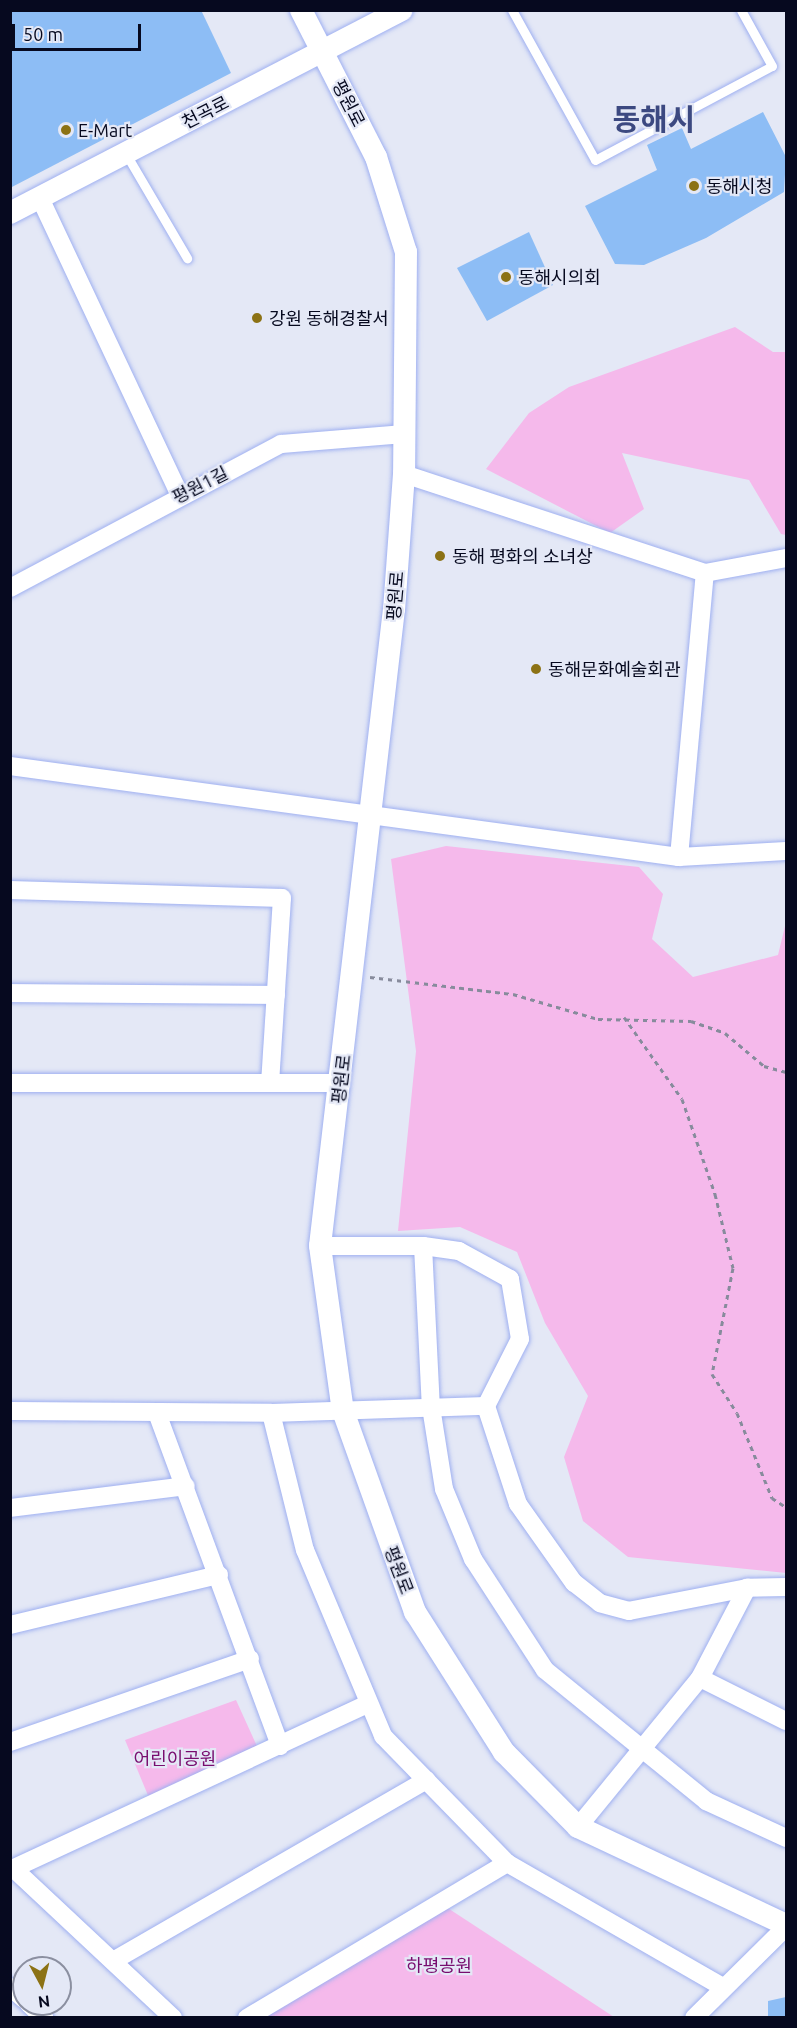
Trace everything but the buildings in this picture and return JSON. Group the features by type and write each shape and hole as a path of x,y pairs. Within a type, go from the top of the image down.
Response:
{"street":[{"name":"평원로","path":"301,10 376,157 406,252 404,474 371,818 320,1246 343,1411 415,1612 504,1752 578,1827 786,1926"},
{"name":"천곡로","path":"10,213 400,10"},
{"path":"40,198 180,496"},
{"name":"평원1길","path":"10,588 281,444 405,434"},
{"path":"404,474 705,573 786,558"},
{"path":"679,857 705,573"},
{"path":"10,766 371,818 679,857 786,851"},
{"path":"10,890 282,897 270,1083"},
{"path":"10,993 276,995"},
{"path":"10,1083 341,1083"},
{"path":"320,1246 423,1246 459,1251 510,1279 520,1339 486,1406 518,1504 574,1582 600,1603 629,1611 747,1588 786,1587"},
{"path":"423,1246 431,1407 444,1489 472,1559 545,1670 642,1752 706,1801 786,1838"},
{"path":"10,1411 271,1413 486,1406"},
{"path":"157,1413 219,1575 280,1746"},
{"path":"271,1413 305,1550 366,1705 383,1736 507,1863 724,1988"},
{"path":"10,1508 186,1486"},
{"path":"10,1624 219,1575"},
{"path":"578,1827 642,1752 700,1678 747,1588"},
{"path":"10,1742 250,1659"},
{"path":"700,1678 786,1721"},
{"path":"172,2018 12,1869 366,1705"},
{"path":"112,1961 426,1780"},
{"path":"247,2018 507,1863"},
{"path":"694,2018 786,1926"}],"lane":[{"path":"512,10 595,160 772,66 741,10"},
{"path":"125,153 187,258"}],"path":[{"path":"353,975 513,994 598,1019 624,1017 703,1024 734,1038 764,1066 786,1072"},
{"path":"624,1017 682,1099 715,1194 733,1268 712,1374 737,1413 772,1498 786,1507"}],"green space":[{"path":"735,327 773,352 786,352 786,535 781,534 749,480 622,453 644,509 610,533 486,469 529,413 569,387"},
{"path":"446,846 639,867 663,894 652,939 693,977 778,955 786,922 786,1573 628,1557 583,1521 564,1457 588,1396 545,1323 517,1252 460,1227 398,1231 416,1051 391,859"},
{"name":"어린이공원","path":"236,1700 261,1755 152,1805 125,1740"},
{"name":"하평공원","path":"440,1903 614,2017 252,2018"}],"place":[{"name":"E-Mart","path":"66,130"},
{"name":"동해시청","path":"694,186"},
{"name":"동해시의회","path":"506,277"},
{"name":"강원 동해경찰서","path":"257,318"},
{"name":"동해 평화의 소녀상","path":"440,556"},
{"name":"동해문화예술회관","path":"536,669"}],"district":[{"name":"동해시","path":"654,119"}]}
